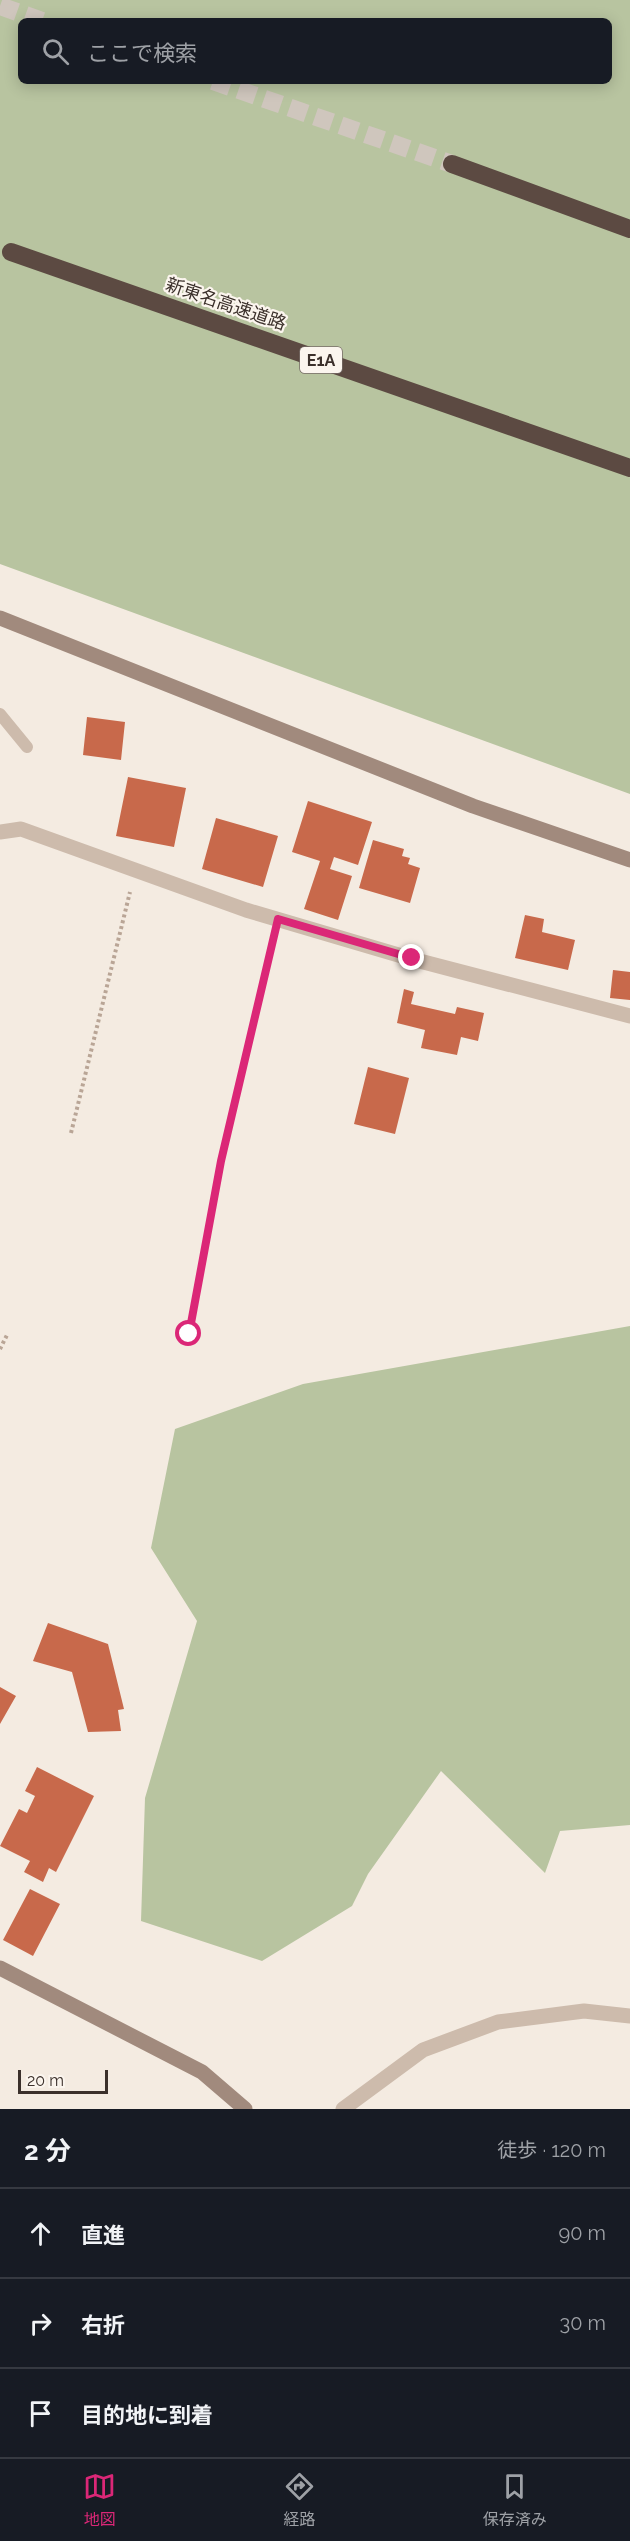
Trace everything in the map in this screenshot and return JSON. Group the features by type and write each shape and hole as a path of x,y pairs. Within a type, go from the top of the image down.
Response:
{"highway":[{"path":"452,164 630,229"},
{"name":"新東名高速道路","path":"11,252 630,468"}],"street":[{"path":"0,618 473,806 630,860"},
{"path":"0,832 21,829 278,919 412,958 630,1016"},
{"path":"0,1968 202,2072 245,2109"},
{"path":"343,2109 423,2050 498,2022 584,2011 630,2016"}],"lane":[{"path":"0,714 27,747"}],"path":[{"path":"71,1133 136,870"},
{"path":"189,1334 221,1161 278,919"},
{"path":"0,1349 6,1335"}],"green space":[{"path":"0,0 630,0 630,794 0,564"},
{"path":"630,1326 630,1825 560,1831 545,1873 441,1771 368,1874 352,1906 262,1961 141,1921 145,1798 197,1621 151,1548 175,1429 303,1384"}],"building":[{"path":"87,717 125,722 121,760 83,755"},
{"path":"128,777 186,788 174,847 116,836"},
{"path":"308,801 372,822 358,865 334,857 330,869 352,876 338,920 304,909 320,861 292,852"},
{"path":"216,818 278,836 263,887 202,869"},
{"path":"373,840 404,849 402,856 410,858 408,864 420,868 410,903 359,888"},
{"path":"525,915 544,919 542,932 575,940 568,970 515,958"},
{"path":"613,970 630,972 630,1000 610,998"},
{"path":"404,989 414,992 411,1004 455,1014 457,1007 484,1013 478,1041 461,1037 457,1055 421,1048 425,1030 397,1023"},
{"path":"368,1067 409,1078 395,1134 354,1124"},
{"path":"48,1623 108,1644 124,1709 118,1710 121,1731 88,1732 72,1672 33,1661"},
{"path":"0,1687 16,1696 0,1724"},
{"path":"37,1767 94,1796 56,1872 49,1868 43,1882 24,1872 30,1861 0,1846 19,1809 27,1813 35,1796 25,1791"},
{"path":"30,1889 60,1904 33,1956 3,1940"}],"tunnel":[{"path":"0,6 34,18"},
{"path":"222,84 452,164"}],"route":[{"path":"189,1334 221,1161 278,919 412,958"}]}
